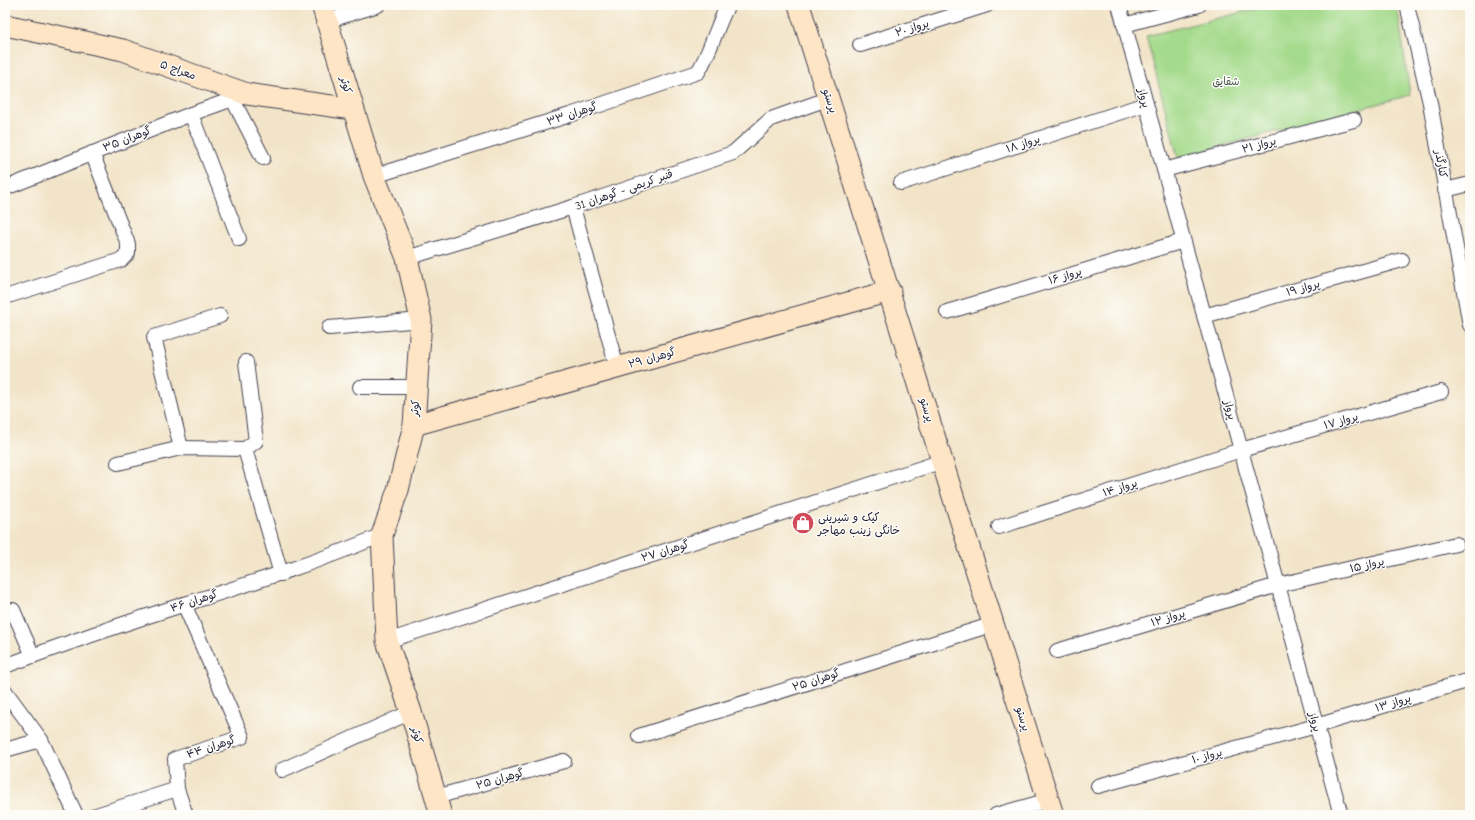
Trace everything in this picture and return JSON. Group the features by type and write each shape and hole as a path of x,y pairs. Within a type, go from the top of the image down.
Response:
{"street":[{"path":"324,13 378,5"},
{"name":"گوهران ۳۳","path":"374,176 570,115 698,72 709,54 721,18 728,5"},
{"name":"پرستو","path":"799,5 830,98 1051,808"},
{"name":"پرواز ۲۰","path":"860,45 987,5"},
{"name":"پرواز","path":"1119,5 1341,815"},
{"path":"1124,25 1199,5"},
{"name":"کنارگذر","path":"1407,5 1430,103 1470,325"},
{"name":"کوثر","path":"324,13 374,176 407,258 421,320 414,425 398,490 382,535 387,641 411,712 438,806"},
{"name":"معراج ۵","path":"5,25 123,50 240,97 353,109"},
{"path":"240,97 263,158"},
{"name":"گوهران ۳۵","path":"8,187 191,114 240,97"},
{"name":"قنبر کریمی - گوهران 31","path":"407,258 573,207 733,153 771,119 830,98"},
{"name":"پرواز ۱۸","path":"901,183 1146,104"},
{"path":"191,114 239,239"},
{"name":"پرواز ۲۱","path":"1164,170 1354,120"},
{"path":"5,297 121,260 128,253 128,244 92,153"},
{"path":"1445,190 1470,184"},
{"path":"573,207 616,368"},
{"name":"پرواز ۱۶","path":"947,312 1183,241"},
{"name":"پرواز ۱۹","path":"1204,316 1402,260"},
{"name":"گوهران ۲۹","path":"414,425 890,290"},
{"path":"181,448 154,337 220,316"},
{"path":"329,328 421,320"},
{"path":"118,463 181,448 245,449 256,441 246,362"},
{"path":"360,387 416,387"},
{"name":"پرواز ۱۷","path":"1241,450 1441,392"},
{"path":"245,449 281,574"},
{"name":"پرواز ۱۴","path":"999,527 1241,450"},
{"name":"گوهران ۲۷","path":"387,641 943,461"},
{"name":"گوهران ۴۶","path":"5,666 184,604 281,574 343,552 382,535"},
{"name":"پرواز ۱۵","path":"1278,585 1456,544"},
{"name":"پرواز ۱۲","path":"1057,651 1278,585"},
{"name":"گوهران ۴۴","path":"177,789 175,759 242,737 184,604"},
{"path":"13,610 33,656"},
{"name":"گوهران ۲۵","path":"639,736 994,624"},
{"name":"پرواز ۱۳","path":"1316,726 1470,680"},
{"path":"5,691 41,740 76,815"},
{"path":"282,770 411,712"},
{"name":"پرواز ۱۰","path":"1098,786 1316,726"},
{"path":"5,750 41,740"},
{"name":"گوهران ۲۵","path":"438,806 564,761"},
{"path":"96,815 177,789 186,815"},
{"path":"996,815 1051,808"}],"green space":[{"name":"شقایق","path":"1271,5 1397,5 1410,95 1178,158 1146,36"}],"place":[{"name":"کیک و شیرینی خانگی زینب مهاجر","path":"803,523"}]}
